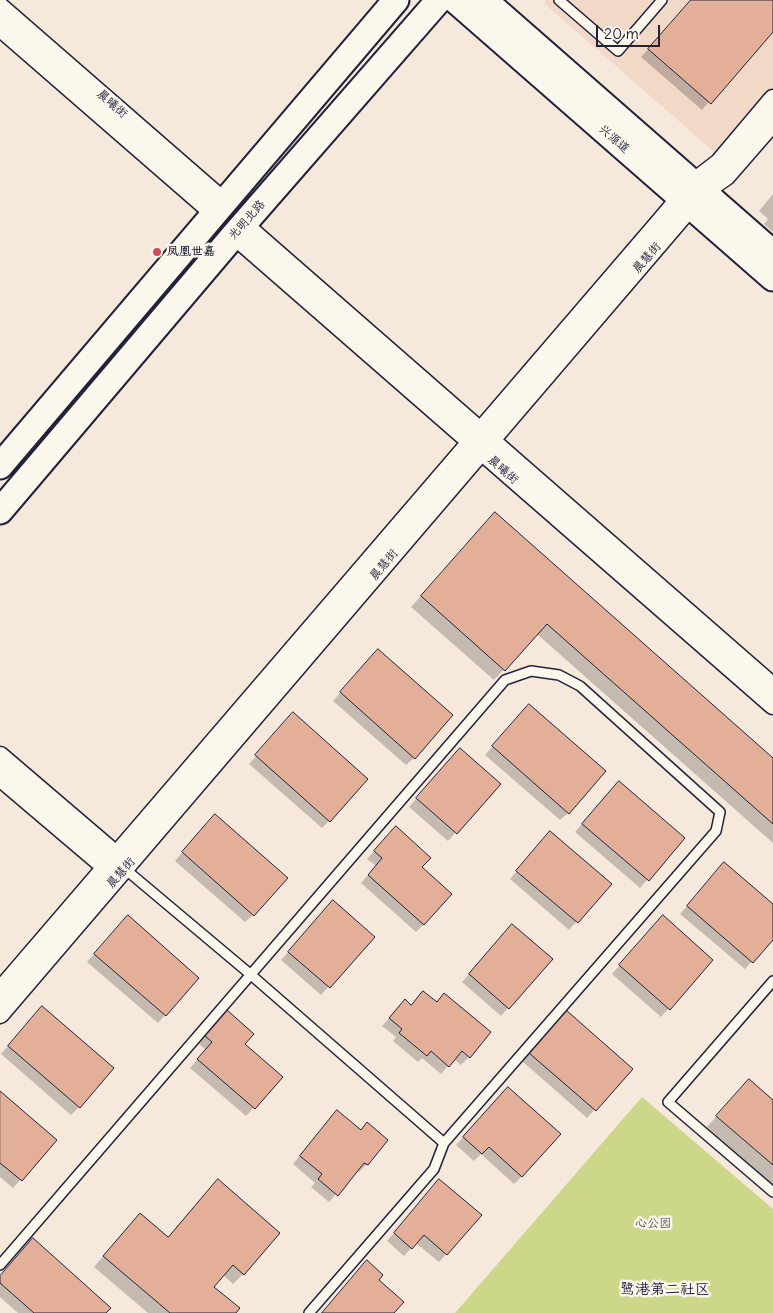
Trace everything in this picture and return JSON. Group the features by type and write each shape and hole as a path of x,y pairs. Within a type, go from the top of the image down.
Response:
{"main road":[{"path":"0,466 396,0"},
{"name":"光明北路","path":"0,511 438,0"},
{"name":"兴源道","path":"455,0 692,195 773,252"},
{"name":"兴源道","path":"484,0 692,195 773,278"}],"street":[{"name":"晨曦街","path":"0,7 219,208"},
{"name":"晨曦街","path":"0,27 219,208"},
{"name":"晨慧街","path":"0,991 116,864 773,99"},
{"name":"晨慧街","path":"692,195 726,176 773,122"},
{"name":"晨曦街","path":"239,230 481,441 773,687"},
{"name":"晨曦街","path":"481,441 773,705"},
{"path":"0,756 116,864"},
{"path":"0,777 116,864"},
{"name":"晨慧街","path":"0,1014 116,864"}],"lane":[{"path":"559,0 618,52 662,0"},
{"path":"0,1265 505,680 531,671 559,675 580,686 720,812 716,831 444,1142 434,1169 309,1313"},
{"path":"116,864 250,974 444,1142"},
{"path":"773,981 668,1102 773,1192"}],"shaded area":[{"path":"545,0 773,0 773,112 728,164 545,4"}],"green space":[{"name":"心公园","path":"642,1097 773,1209 773,1313 455,1313"}],"building":[{"path":"691,0 773,0 773,32 711,104 648,49"},
{"path":"495,512 773,758 773,824 547,624 505,671 421,596"},
{"path":"378,649 453,715 415,759 340,692"},
{"path":"529,704 606,771 569,814 492,746"},
{"path":"293,712 368,779 330,822 255,755"},
{"path":"460,748 501,784 457,834 416,798"},
{"path":"619,781 685,838 649,881 582,824"},
{"path":"215,814 288,878 254,916 182,852"},
{"path":"396,826 431,858 422,867 452,894 424,925 368,875 382,858 374,851"},
{"path":"550,831 612,884 578,923 516,871"},
{"path":"724,862 773,904 773,940 753,963 687,906"},
{"path":"333,900 375,937 330,988 288,952"},
{"path":"128,915 199,978 166,1016 94,954"},
{"path":"663,915 713,960 670,1010 619,965"},
{"path":"512,924 553,959 509,1009 469,974"},
{"path":"423,991 437,1002 444,993 491,1032 470,1058 462,1051 449,1067 431,1051 427,1056 399,1033 402,1029 389,1018 405,999 411,1005"},
{"path":"42,1006 114,1068 80,1108 8,1046"},
{"path":"227,1010 254,1034 245,1044 283,1077 255,1109 197,1059 212,1042 205,1036"},
{"path":"566,1010 633,1069 596,1111 529,1053"},
{"path":"749,1079 773,1100 773,1165 716,1116"},
{"path":"508,1087 561,1134 522,1177 489,1147 482,1154 463,1137"},
{"path":"0,1091 57,1140 22,1181 0,1163"},
{"path":"337,1110 361,1130 367,1122 388,1140 368,1165 364,1163 338,1196 318,1179 322,1174 300,1156"},
{"path":"218,1179 280,1233 244,1275 233,1265 214,1287 240,1308 236,1313 170,1313 103,1256 140,1213 168,1237"},
{"path":"439,1179 482,1215 447,1255 424,1235 412,1249 394,1233"},
{"path":"33,1238 111,1308 106,1313 34,1313 0,1283 0,1276"},
{"path":"367,1260 383,1275 379,1280 404,1302 394,1313 322,1313"}],"place":[{"name":"凤凰世嘉","path":"157,252"}],"district":[{"name":"鹭港第二社区","path":"665,1290"}]}
